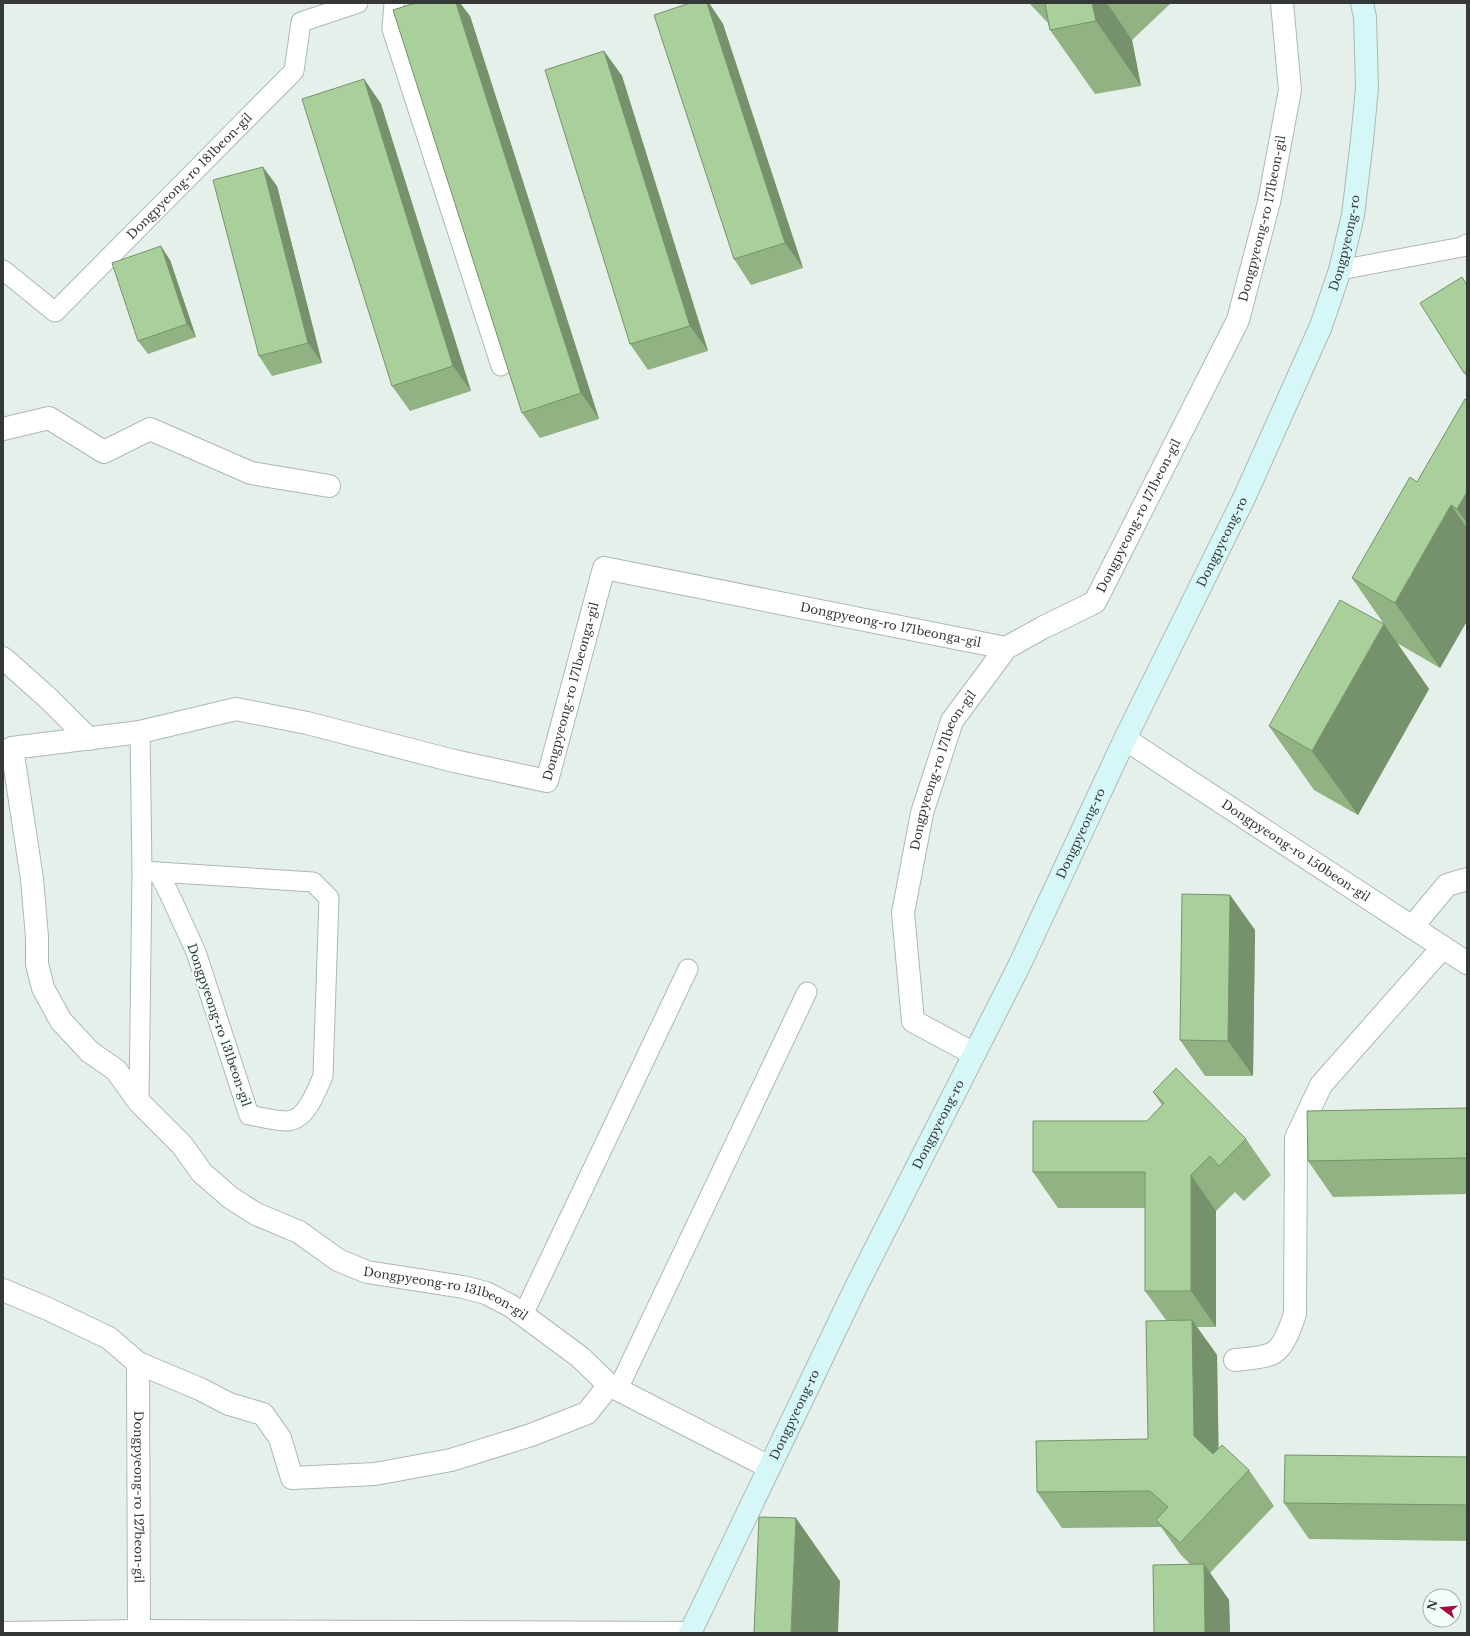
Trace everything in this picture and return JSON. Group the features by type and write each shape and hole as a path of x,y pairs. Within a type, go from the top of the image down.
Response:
{"main road":[{"name":"Dongpyeong-ro","path":"690,1633 856,1287 1019,966 1125,739 1245,496 1321,326 1340,270 1353,215 1367,88 1365,17 1362,3"}],"street":[{"name":"Dongpyeong-ro 171beon-gil","path":"974,1054 913,1020 903,913 922,813 952,721 1006,648 1094,602 1238,320 1269,202 1290,90 1282,3"},
{"path":"3,429 49,418 104,452 150,429 251,473 329,486"},
{"name":"Dongpyeong-ro 171beonga-gil","path":"89,738 140,732 236,709 307,723 454,761 547,781 604,568 1006,648"},
{"path":"3,658 49,699 89,738"},
{"path":"7,751 89,738"},
{"name":"Dongpyeong-ro 150beon-gil","path":"1125,739 1467,963"},
{"name":"Dongpyeong-ro 131beon-gil","path":"7,751 32,879 37,938 37,964 43,988 61,1021 90,1052 116,1070 139,1102 182,1145 202,1173 231,1198 256,1214 299,1232 338,1260 367,1272 463,1287 486,1293 511,1306 580,1358 614,1387 769,1467"},
{"path":"1412,927 1447,885 1467,879"},
{"path":"1235,1360 1249,1359 1274,1353 1288,1336 1295,1314 1296,1138 1321,1086 1443,947"},
{"path":"3,1290 48,1309 109,1338 138,1363 200,1389 229,1404 263,1414 280,1438 292,1478 375,1474 451,1460 531,1435 587,1413 614,1387"},
{"name":"Dongpyeong-ro 127beon-gil","path":"138,1363 139,1632"},
{"path":"3,1633 690,1633"}],"lane":[{"name":"Dongpyeong-ro 181beon-gil","path":"3,270 55,312 294,71 301,22 358,3"},
{"path":"394,3 392,29 501,366"},
{"path":"1340,270 1462,247 1467,244"},
{"name":"Dongpyeong-ro 131beon-gil","path":"139,1102 150,872 140,732"},
{"name":"Dongpyeong-ro 131beon-gil","path":"150,872 313,882 329,898 323,1076 312,1100 301,1115 288,1121 249,1114 196,952 169,894 150,872"},
{"path":"523,1315 688,969"},
{"path":"614,1387 807,992"}],"building":[{"path":"415,3 456,3 581,393 522,413 393,10"},
{"path":"690,3 707,3 785,243 734,259 654,15"},
{"path":"1045,3 1092,3 1096,21 1050,30"},
{"path":"604,51 690,326 630,344 545,70"},
{"path":"364,79 453,366 392,386 302,99"},
{"path":"263,167 308,343 259,356 213,180"},
{"path":"161,246 187,324 138,341 112,263"},
{"path":"1462,277 1467,285 1467,371 1464,373 1420,303"},
{"path":"1465,399 1467,400 1467,492 1457,509 1451,505 1395,603 1352,578 1410,477 1417,482"},
{"path":"1340,600 1384,624 1312,751 1269,726"},
{"path":"1182,894 1230,895 1228,1041 1180,1040"},
{"path":"1176,1068 1246,1139 1219,1166 1210,1156 1191,1175 1191,1291 1145,1291 1145,1172 1033,1172 1033,1121 1147,1121 1164,1103 1153,1092"},
{"path":"1467,1108 1467,1158 1308,1161 1307,1111"},
{"path":"1192,1320 1194,1436 1213,1454 1222,1445 1249,1470 1180,1543 1156,1520 1168,1507 1150,1491 1037,1492 1036,1441 1148,1439 1146,1321"},
{"path":"1285,1455 1467,1457 1467,1505 1284,1503"},
{"path":"759,1517 796,1518 791,1633 754,1633"},
{"path":"1204,1564 1205,1633 1154,1633 1153,1565"}]}
